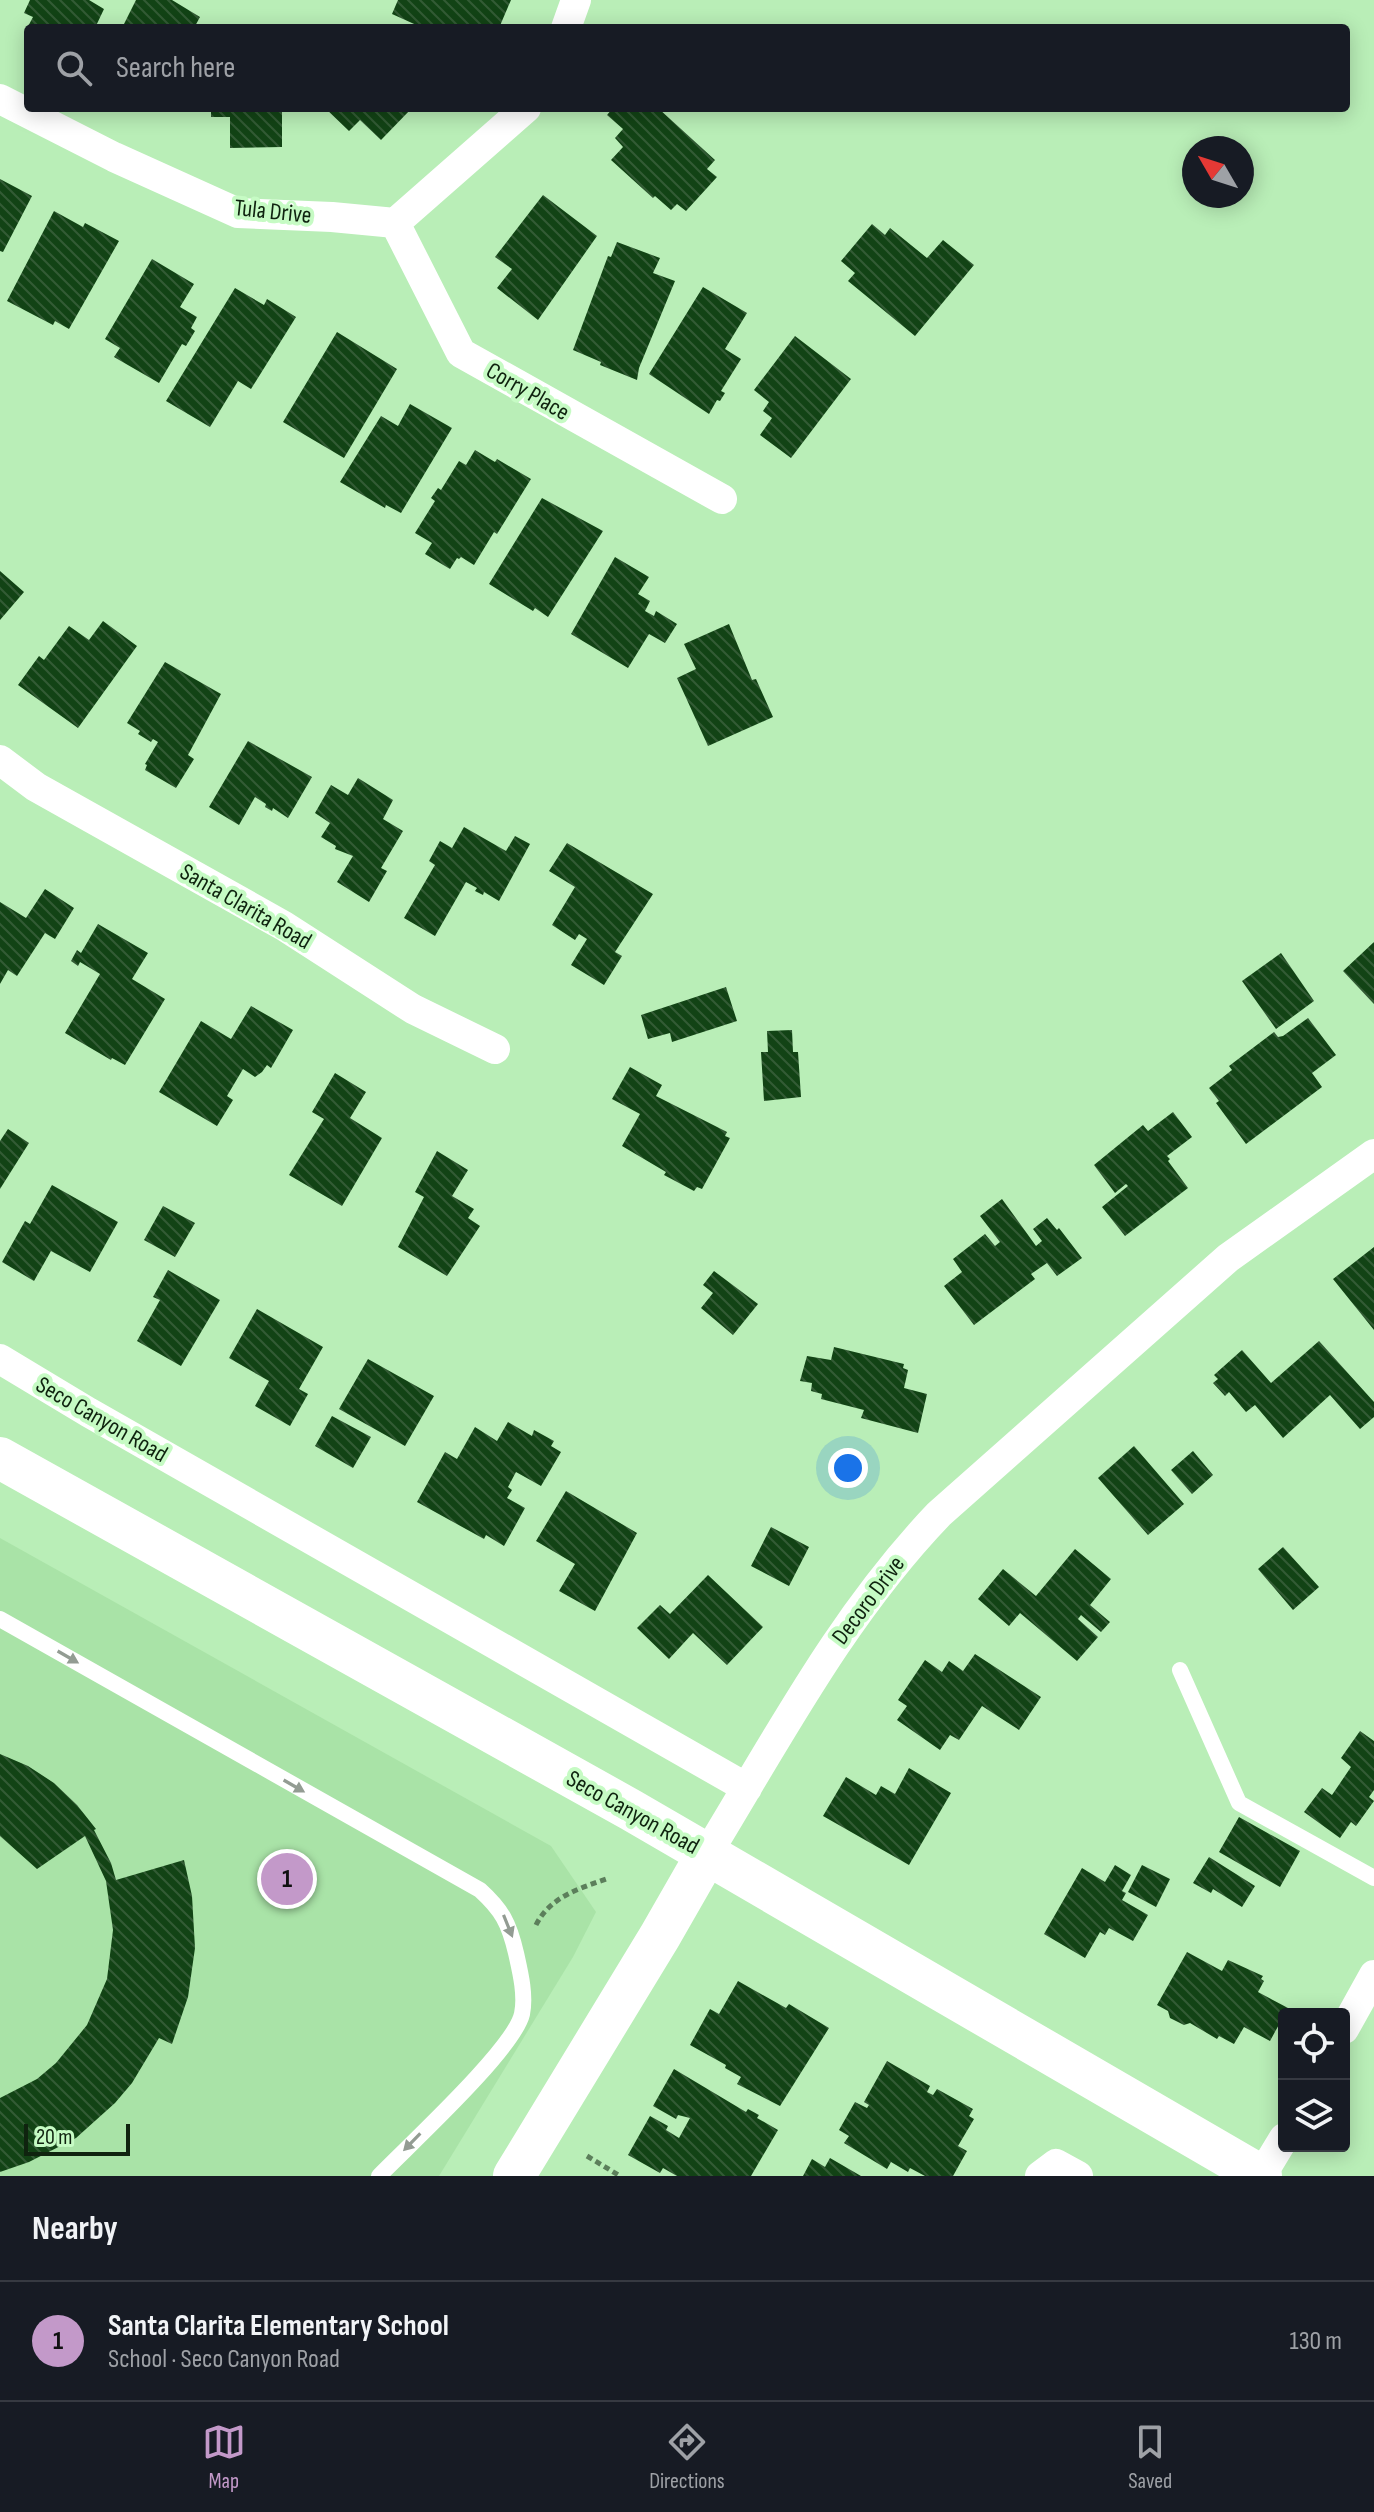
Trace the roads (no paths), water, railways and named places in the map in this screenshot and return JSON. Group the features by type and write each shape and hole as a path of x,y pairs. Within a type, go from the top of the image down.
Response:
{"main road":[{"name":"Seco Canyon Road","path":"0,1458 707,1854 1261,2176"},
{"name":"Decoro Drive","path":"514,2176 707,1854"}],"street":[{"path":"567,24 576,0"},
{"name":"Tula Drive","path":"0,99 24,111"},
{"name":"Tula Drive","path":"26,112 114,157 238,213 395,223"},
{"path":"395,223 521,112"},
{"name":"Corry Place","path":"395,223 461,353 722,499"},
{"name":"Santa Clarita Road","path":"0,760 36,787 284,926 413,1009 495,1049"},
{"name":"Decoro Drive","path":"707,1854 840,1636 906,1549 939,1514 1228,1258 1374,1154"},
{"name":"Seco Canyon Road","path":"0,1359 747,1788"},
{"path":"1350,2018 1374,1975"},
{"path":"1261,2176 1278,2148"}],"lane":[{"path":"0,1619 480,1890 500,1908 512,1935 522,1976 522,2014 506,2045 379,2176"},
{"path":"1180,1670 1239,1803 1374,1878"}],"place":[{"name":"Santa Clarita Elementary School","path":"287,1879"}]}
